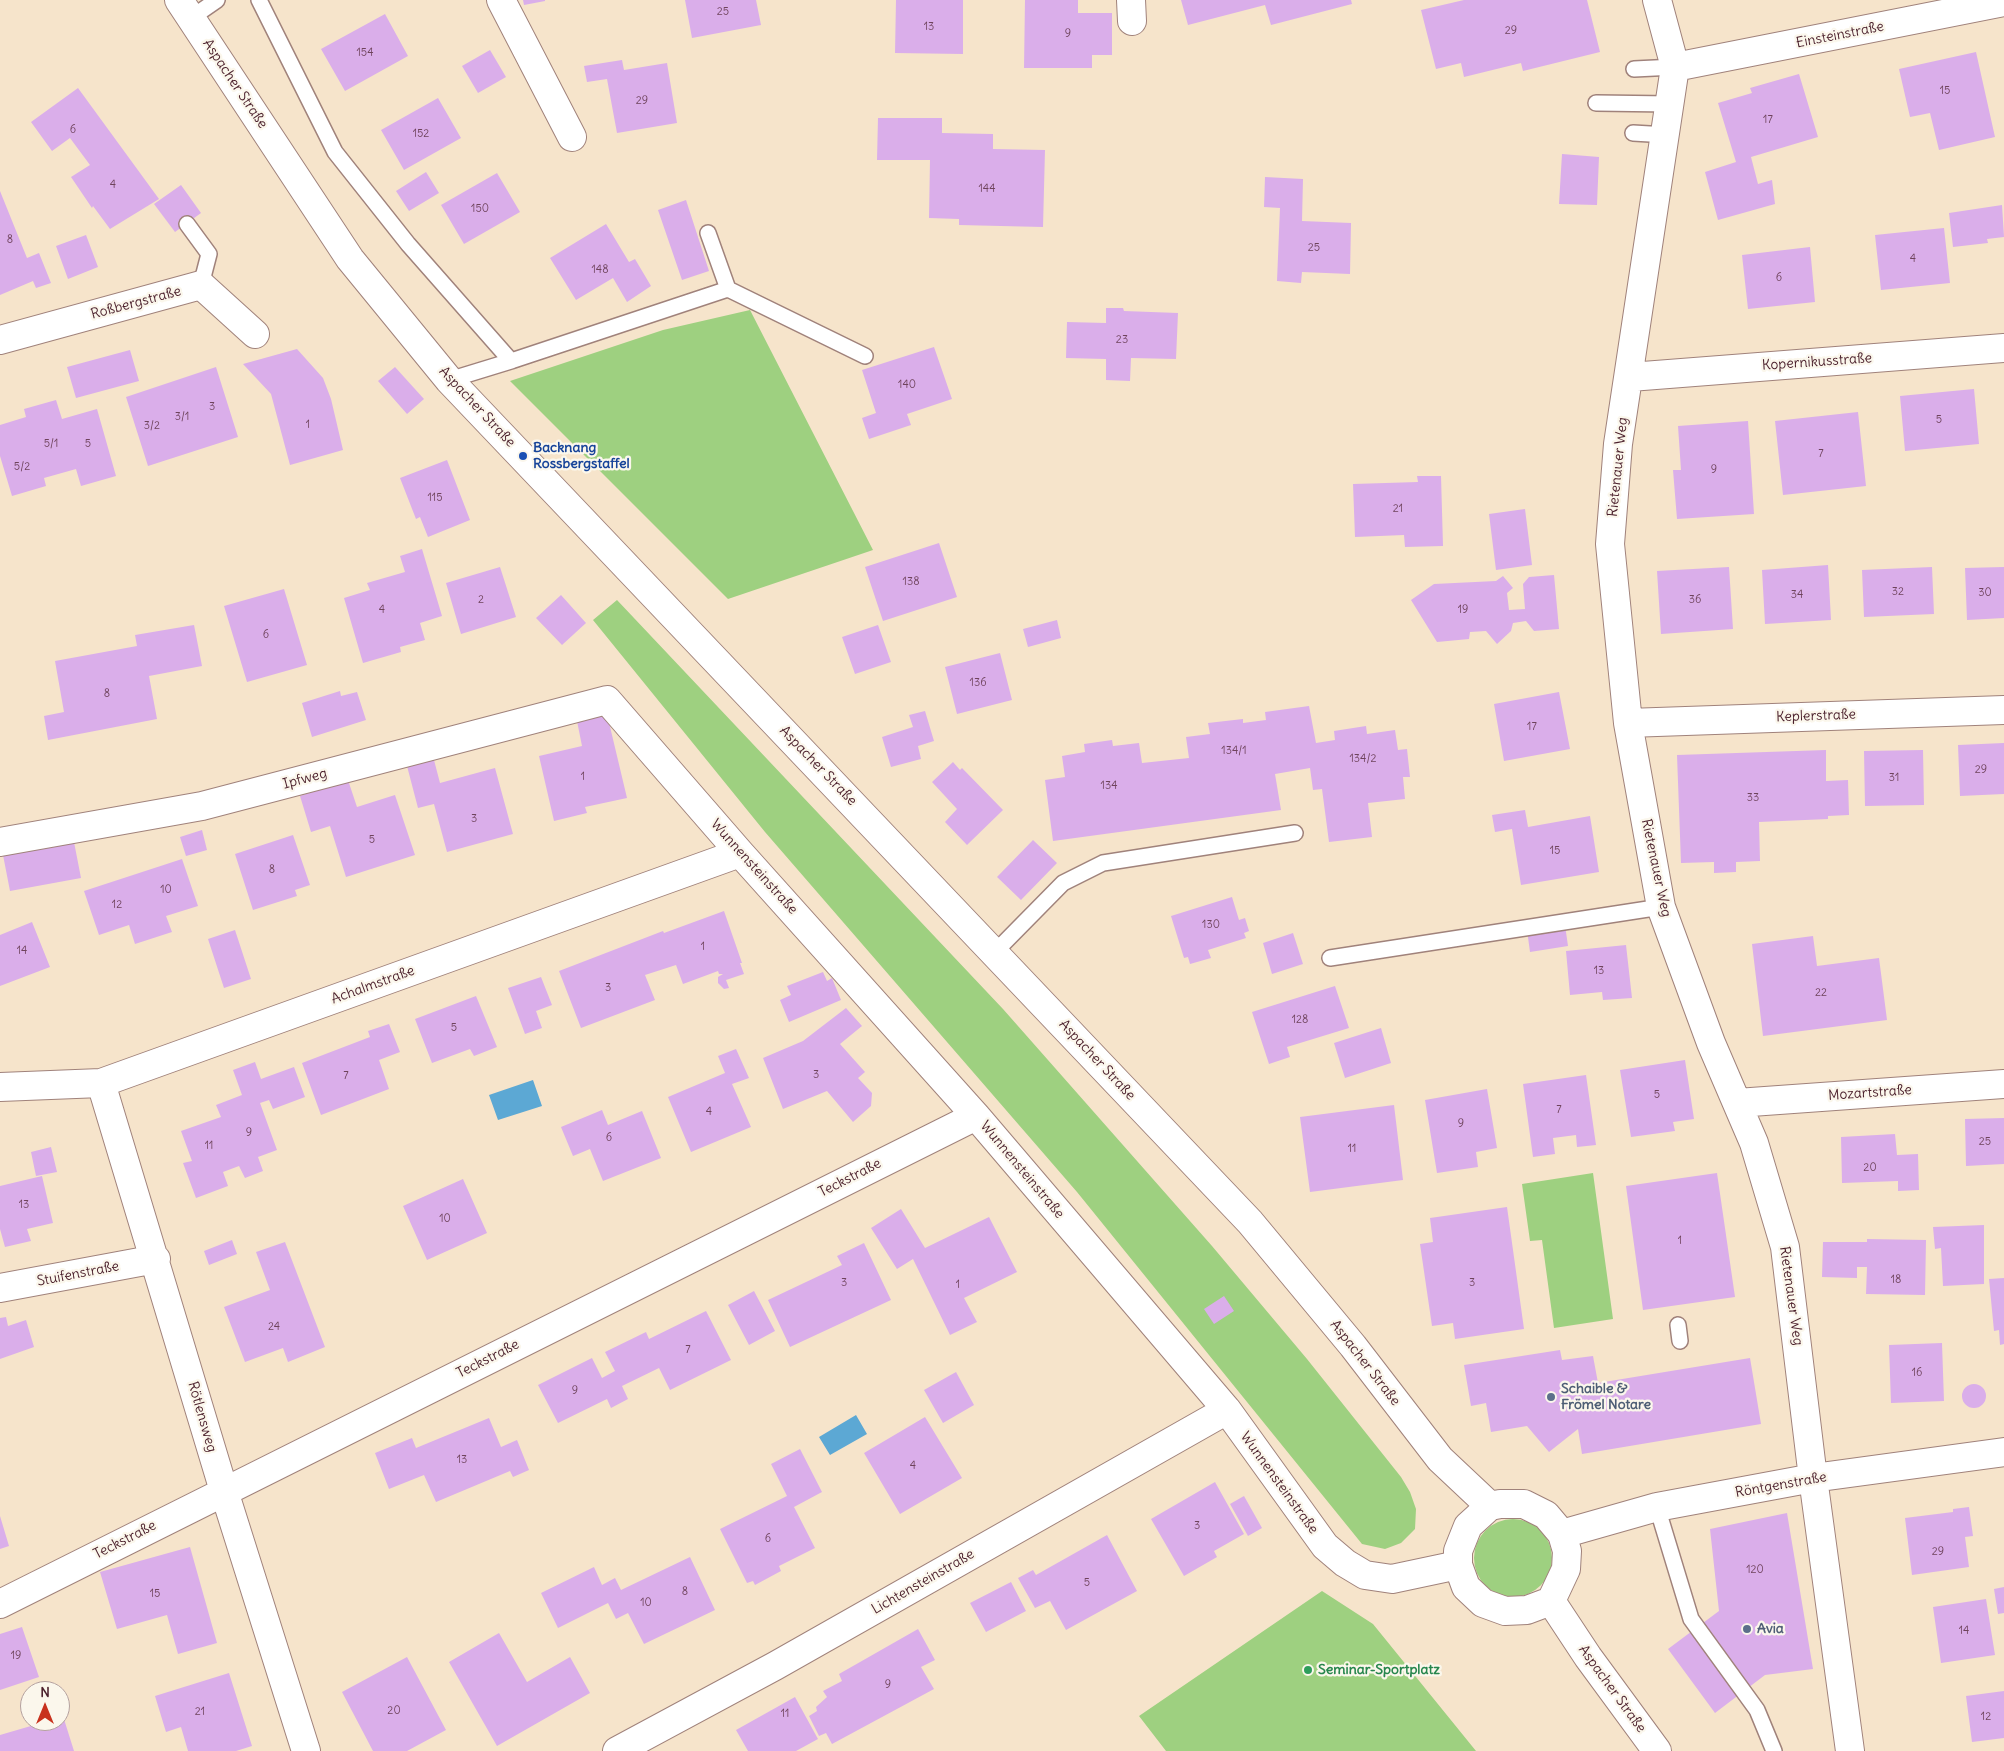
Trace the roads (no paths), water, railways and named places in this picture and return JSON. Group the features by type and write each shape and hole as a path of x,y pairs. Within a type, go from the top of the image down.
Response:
{"street":[{"path":"502,0 572,137"},
{"name":"Rietenauer Weg","path":"1656,0 1676,67 1630,376 1618,444 1610,544 1628,723 1661,907 1711,1043 1754,1143 1785,1246 1813,1478 1850,1751"},
{"name":"Einsteinstraße","path":"1676,67 1958,6 2004,2"},
{"name":"Aspacher Straße","path":"185,9 350,259 449,380 1250,1222 1353,1346 1440,1459 1490,1506"},
{"path":"201,284 255,334"},
{"name":"Roßbergstraße","path":"0,340 201,284"},
{"name":"Kopernikusstraße","path":"1630,376 2004,348"},
{"name":"Ipfweg","path":"0,842 202,806 607,700"},
{"name":"Wunnensteinstraße","path":"607,700 740,853 976,1116 1227,1410 1325,1546 1345,1563 1365,1575 1392,1579 1458,1565"},
{"name":"Keplerstraße","path":"1628,723 2004,710"},
{"name":"Achalmstraße","path":"0,1087 101,1083 740,853"},
{"name":"Rötlensweg","path":"101,1083 156,1259 224,1491 306,1751"},
{"name":"Mozartstraße","path":"1737,1103 2004,1084"},
{"name":"Teckstraße","path":"0,1604 976,1116"},
{"name":"Stuifenstraße","path":"0,1288 156,1259"},
{"name":"Lichtensteinstraße","path":"617,1751 775,1666 1227,1410"},
{"name":"Röntgenstraße","path":"1562,1534 1657,1507 1813,1478 2004,1452"},
{"path":"1512,1504 1535,1508 1546,1515 1562,1534 1567,1551 1566,1569 1552,1600 1527,1610 1504,1612 1483,1603 1466,1586 1458,1565 1458,1551 1468,1526 1490,1506 1512,1504"},
{"name":"Aspacher Straße","path":"1552,1600 1588,1657 1657,1751"}],"lane":[{"path":"185,9 217,0"},
{"path":"259,0 335,152 408,244 511,361"},
{"path":"1634,69 1676,67"},
{"path":"1596,103 1671,104"},
{"path":"1633,134 1667,135"},
{"path":"187,224 209,254 201,284"},
{"path":"708,233 728,289 865,356"},
{"path":"449,380 728,289"},
{"path":"995,952 1063,883 1103,863 1295,833"},
{"path":"1330,958 1661,907"},
{"path":"1678,1325 1680,1341"},
{"path":"1657,1507 1691,1619 1757,1710 1774,1751"}],"water":[{"path":"533,1080 542,1106 498,1120 489,1095"},
{"path":"856,1415 867,1434 830,1455 819,1437"}],"place":[{"name":"Backnang Rossbergstaffel","path":"523,456"},
{"name":"Schaible & Frömel Notare","path":"1551,1397"},
{"name":"Avia","path":"1747,1629"},
{"name":"Seminar-Sportplatz","path":"1308,1670"}]}
